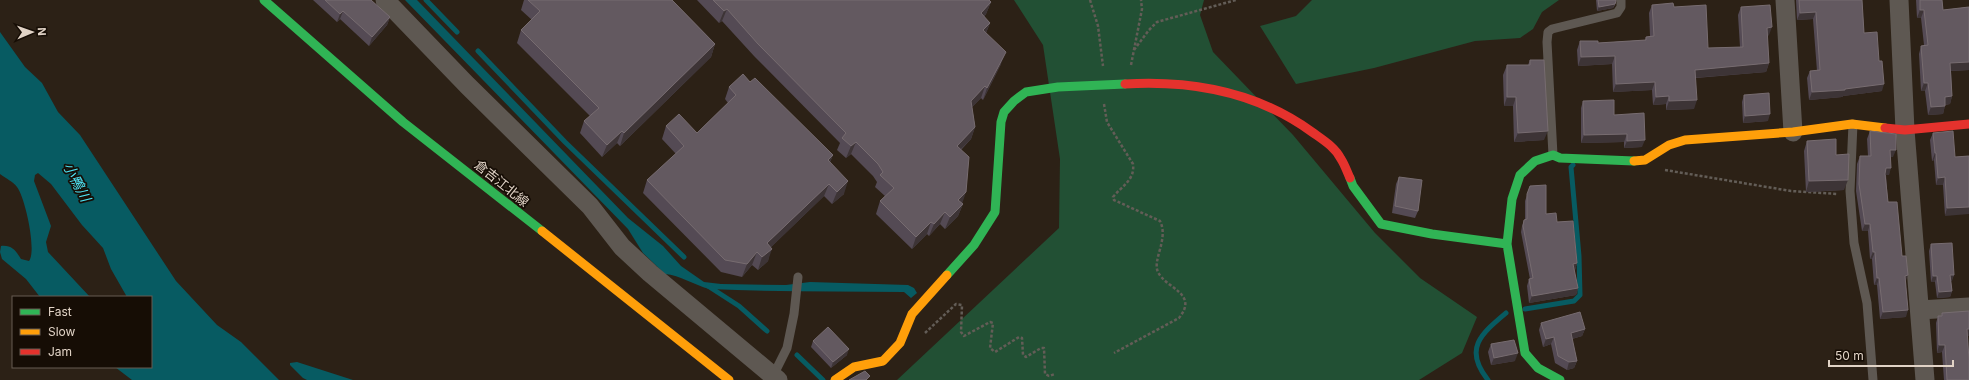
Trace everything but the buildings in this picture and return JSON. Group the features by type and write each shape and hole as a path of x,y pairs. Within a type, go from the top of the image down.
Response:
{"street":[{"name":"倉吉江北線","path":"264,0 403,122 460,165 729,380"},
{"path":"385,0 468,86 590,206 622,247 656,278 775,378"},
{"path":"1785,0 1793,132"},
{"path":"1898,0 1905,130 1925,380"},
{"path":"835,380 854,367 883,361 900,343 912,314 974,244 995,212 997,203 998,138 1004,112 1014,101 1026,92 1058,86 1128,84 1180,84 1226,91 1258,102 1301,124 1329,144 1341,158 1353,186 1381,224 1432,234 1507,244"},
{"path":"1560,380 1538,368 1525,353 1507,244 1512,199 1520,175 1535,161 1553,156 1560,158 1645,160 1668,145 1685,140 1793,132 1853,124 1905,130 1969,124"},
{"path":"1920,310 1969,307"}],"lane":[{"path":"1553,156 1547,42 1548,32 1552,29 1617,13 1621,7 1621,0"},
{"path":"1853,124 1851,195 1854,243 1867,302 1872,380"},
{"path":"775,378 787,348 794,314 798,277"}],"path":[{"path":"1090,0 1098,26 1107,122 1133,164 1134,173 1132,178 1113,197 1114,200 1160,221 1163,226 1156,269 1159,274 1182,294 1185,303 1185,311 1178,318 1114,353"},
{"path":"1128,84 1142,9 1141,0"},
{"path":"1134,50 1157,22 1236,0"},
{"path":"1635,160 1659,168 1791,191 1851,195"},
{"path":"903,336 916,339 921,337 956,304 960,304 962,306 961,332 964,336 990,322 992,323 990,348 995,352 1020,337 1022,338 1023,355 1026,357 1041,348 1044,348 1045,374 1049,376 1055,374"}],"green space":[{"path":"1014,0 1204,0 1200,15 1213,52 1293,135 1375,233 1420,278 1477,317 1462,353 1419,380 897,380 1059,228 1060,159 1043,45"},
{"path":"1312,0 1559,0 1542,12 1533,29 1520,38 1475,41 1374,68 1296,84 1260,26 1296,16"}],"water":[{"path":"405,0 417,0 628,218 663,246 681,266 704,282 721,284 786,285 810,282 908,285 914,288 917,293 911,298 904,292 709,289 676,276 665,274 643,253 628,229"},
{"name":"小鴨川","path":"0,32 25,67 42,83 58,112 80,135 176,281 217,325 241,342 279,380 132,380 116,368 152,368 152,296 126,296 111,269 103,248 82,225 51,184 38,173 35,175 34,181 51,226 46,242 48,252 89,296 39,296 26,279 2,259 0,252 1,246 11,247 21,259 29,261 32,247 29,224 20,193 14,183 0,174"},
{"path":"297,362 353,380 307,380 290,365 290,363"}],"waterway":[{"path":"426,0 457,32"},
{"path":"478,51 565,142 684,257"},
{"path":"1525,309 1574,301 1580,295 1579,256 1571,167 1573,165"},
{"path":"708,286 739,306 767,331"},
{"path":"1488,380 1477,359 1476,351 1478,343 1489,328 1506,313"},
{"path":"797,355 823,380"}],"traffic: fast":[{"path":"264,0 403,122 542,231"},
{"path":"947,275 974,245 995,212 1001,122 1004,112 1014,101 1026,92 1058,87 1125,84"},
{"path":"1560,380 1538,368 1525,353 1507,244 1512,199 1520,175 1535,161 1553,155 1560,158 1634,161"},
{"path":"1350,178 1353,186 1381,224 1432,234 1507,244"}],"traffic: slow":[{"path":"1634,161 1645,160 1669,145 1685,140 1793,132 1852,124 1885,128"},
{"path":"542,231 729,380"},
{"path":"835,380 854,367 883,361 900,343 912,314 947,275"}],"traffic: jam":[{"path":"1125,84 1150,83 1200,87 1247,98 1269,107 1291,118 1328,144 1344,164 1350,178"},
{"path":"1885,128 1905,130 1969,124"}]}
